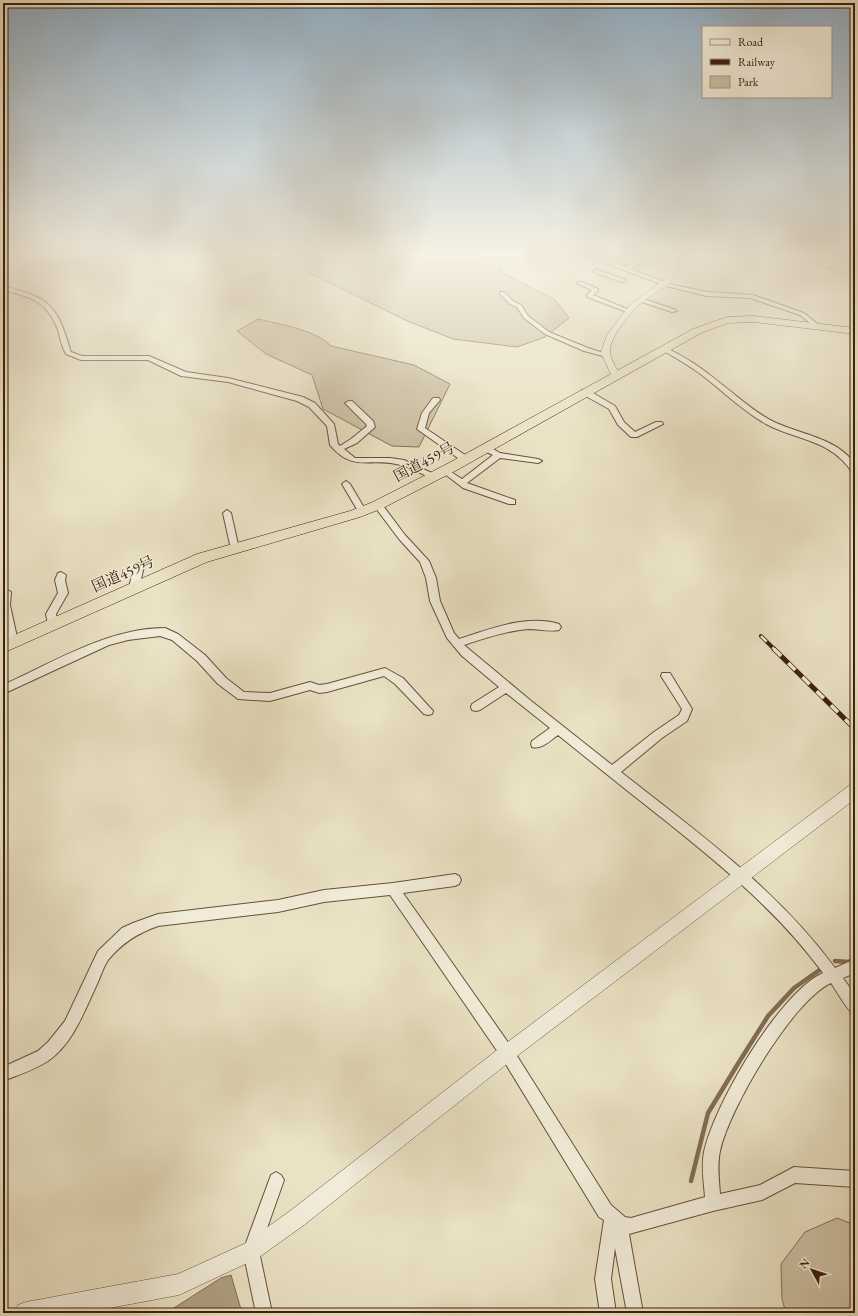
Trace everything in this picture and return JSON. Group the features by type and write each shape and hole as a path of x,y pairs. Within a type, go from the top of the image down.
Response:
{"highway":[{"name":"国道459号","path":"8,644 202,558 378,505 439,474 615,375 713,324 732,320 754,319 855,331"}],"street":[{"path":"53,315 58,323 68,353 72,356 81,358 149,358 184,374 228,380 300,399 312,405 331,426 334,445 353,460 390,460 401,462 439,474 482,492 512,502"},
{"path":"526,315 547,333 586,350 607,355"},
{"path":"615,375 607,355 606,348 619,324 626,315"},
{"path":"804,315 818,327"},
{"path":"664,349 683,358 766,420 834,448 845,455 855,470"},
{"path":"585,392 612,408 621,423 634,435 659,424"},
{"path":"436,400 430,405 421,429 465,459"},
{"path":"339,449 354,441 371,427 371,424 349,403"},
{"path":"485,448 498,456 538,461"},
{"path":"461,483 498,456"},
{"path":"346,484 362,511"},
{"path":"378,505 402,537 424,562 431,578 435,601 450,634 458,643 507,687 558,729 743,876 815,951 855,1009"},
{"path":"227,513 235,549"},
{"path":"134,588 139,566"},
{"path":"52,624 51,614 63,593 60,580 61,575"},
{"path":"6,592 5,605 8,644"},
{"path":"458,643 506,628 530,625 556,627"},
{"path":"3,690 40,671 106,642 128,636 160,632 175,637 201,658 222,681 242,696 270,697 310,686 319,689 327,688 385,672 399,681 428,711"},
{"path":"612,772 658,735 683,718 687,709 666,676"},
{"path":"476,708 507,687"},
{"path":"536,744 558,729"},
{"path":"26,1313 178,1284 251,1251 297,1218 507,1053 855,790"},
{"path":"3,1074 30,1063 43,1056 54,1047 70,1026 103,956 123,937 138,927 162,919 278,906 324,896 393,890 455,880"},
{"path":"393,890 507,1053 605,1211 617,1221 631,1226 713,1203 762,1192 794,1175 855,1179"},
{"path":"713,1203 711,1152 724,1115 755,1060 795,1004 815,983 855,966"},
{"path":"264,1313 251,1251 276,1180"},
{"path":"608,1313 603,1281 604,1262 617,1221"},
{"path":"617,1221 635,1313"}],"green space":[{"path":"396,315 567,315 569,318 545,337 517,347 453,339"},
{"path":"258,319 307,332 324,340 331,346 414,365 450,384 419,447 392,446 323,409 312,375 266,354 237,331"},
{"path":"837,1218 855,1225 855,1313 786,1313 782,1299 781,1264 805,1232"}],"shaded area":[{"path":"231,1275 242,1313 166,1313 221,1278"}],"waterway":[{"path":"835,961 848,962 855,959"},
{"path":"691,1181 708,1113 739,1062 768,1016 794,988 821,969"}],"railway":[{"path":"761,636 774,649"},
{"path":"774,649 855,729"}]}
